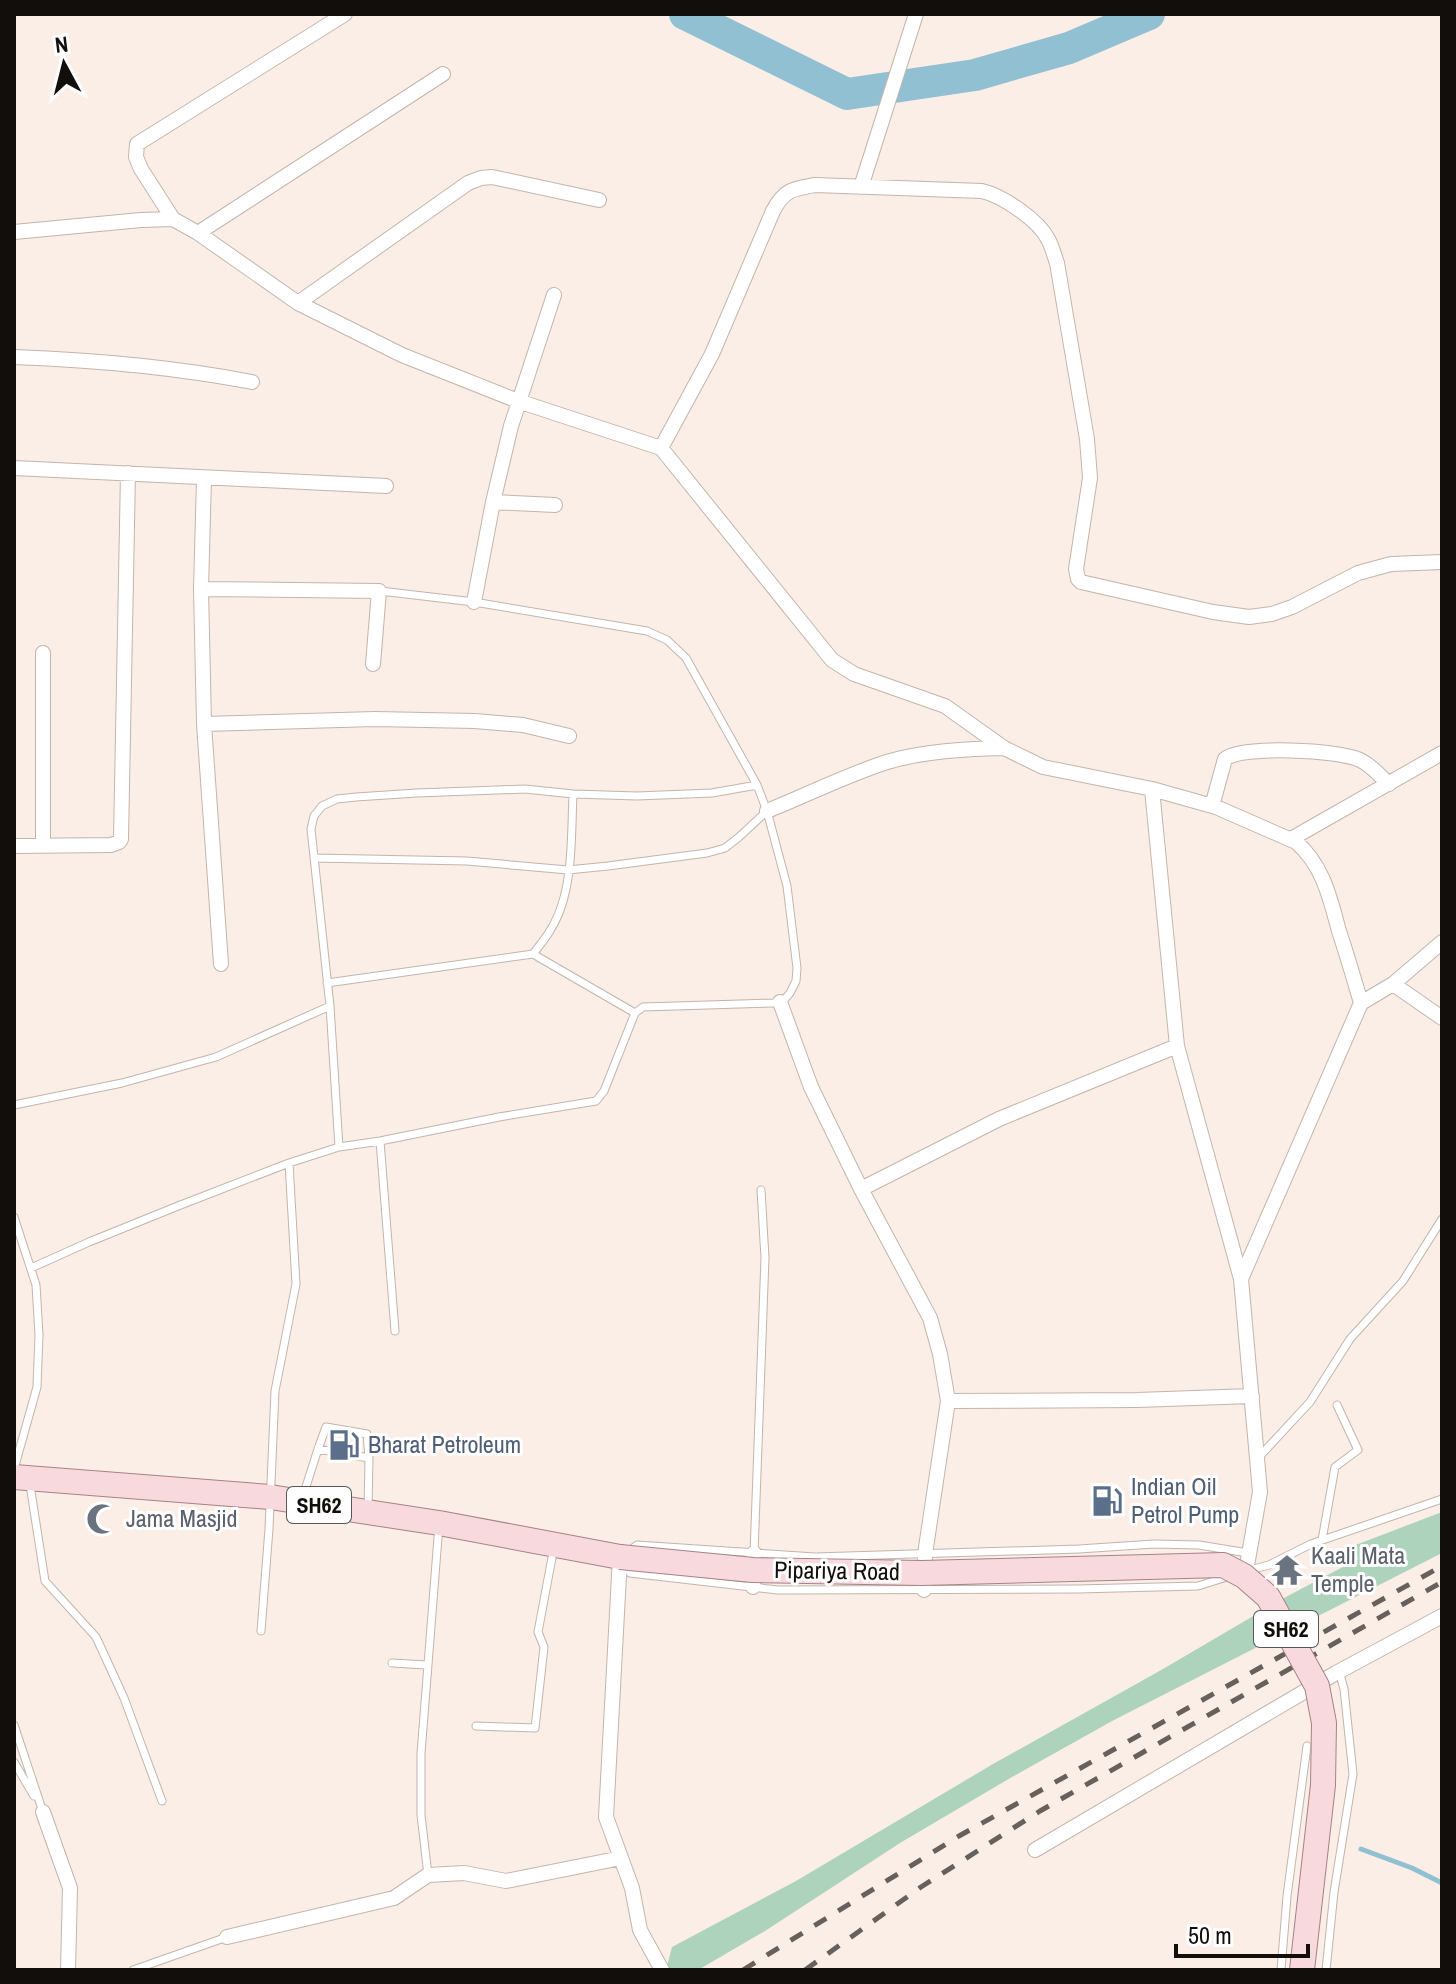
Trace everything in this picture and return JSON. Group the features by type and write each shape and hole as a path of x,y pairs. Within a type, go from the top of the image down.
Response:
{"main road":[{"name":"Pipariya Road","path":"19,1475 270,1497 439,1523 620,1557 753,1570 907,1573 1223,1565 1244,1576 1268,1597 1317,1686 1324,1723 1323,1785 1302,1970"}],"street":[{"path":"345,14 137,144 136,157 141,169 173,219 298,303 402,355 518,401 661,448 832,660 854,674 945,706 1004,748 1043,767 1152,789 1212,806 1291,839 1307,851 1325,882 1361,1003"},
{"path":"861,187 914,19"},
{"path":"198,233 443,74"},
{"path":"298,303 468,183 481,178 504,179 599,200"},
{"path":"661,448 712,354 780,198 792,189 815,185 982,191 994,193 1031,219 1047,237 1057,263 1087,439 1090,478 1076,569 1081,582 1213,612 1249,617 1292,607 1358,573 1391,564 1442,562"},
{"path":"14,232 173,219"},
{"path":"474,602 493,502 518,401 554,295"},
{"path":"14,357 75,359 252,382"},
{"path":"14,468 386,486"},
{"path":"14,846 111,845 121,839 128,473"},
{"path":"204,478 201,589 204,724 221,964"},
{"path":"493,502 555,505"},
{"path":"201,589 379,591 373,664"},
{"path":"43,653 43,846"},
{"path":"204,724 375,719 475,721 523,725 569,736"},
{"path":"767,811 887,762 968,749 1004,748"},
{"path":"1212,806 1225,759 1235,754 1259,751 1352,756 1368,764 1389,784"},
{"path":"1291,839 1442,753"},
{"path":"1152,789 1177,1046 1241,1279 1260,1492 1246,1571"},
{"path":"1241,1279 1361,1003 1393,984 1442,942"},
{"path":"1393,984 1442,1018"},
{"path":"780,1002 811,1087 930,1318 940,1354 948,1401 925,1554 924,1590"},
{"path":"861,1189 999,1119 1177,1046"},
{"path":"948,1401 1252,1396"},
{"path":"753,1587 754,1553"},
{"path":"620,1557 606,1817 632,1888 640,1930 662,1970"},
{"path":"1035,1850 1339,1671 1442,1616"},
{"path":"43,1812 70,1888 68,1970"},
{"path":"227,1937 394,1898 428,1875 464,1873 506,1881 621,1858"}],"lane":[{"path":"31,1268 289,1163 339,1147 596,1101 604,1091 635,1013 643,1007 780,1002 790,993 796,981 797,968 787,886 767,811 757,785 686,658 667,640 647,631 474,602 379,591"},
{"path":"339,1147 330,1006 311,829 314,816 322,806 337,799 474,790 525,789 637,796 712,793 757,785"},
{"path":"533,954 552,928 563,902 573,794"},
{"path":"315,858 467,861 568,870 707,853 725,848 767,811"},
{"path":"327,983 533,954 635,1013"},
{"path":"14,1105 122,1083 216,1057 330,1006"},
{"path":"380,1141 395,1331"},
{"path":"261,1631 275,1391 296,1284 289,1163"},
{"path":"754,1553 765,1258 761,1190"},
{"path":"14,1217 36,1285 39,1335 37,1387 19,1475 45,1581 96,1637 124,1698 162,1801"},
{"path":"1257,1459 1310,1402 1350,1339 1403,1281 1442,1219"},
{"path":"1322,1540 1335,1467 1358,1450 1337,1405"},
{"path":"301,1502 326,1427 367,1434 368,1512"},
{"path":"318,1449 369,1458"},
{"path":"1248,1553 1199,1545 1154,1544 815,1557 637,1545 620,1557 630,1573 778,1590 1198,1586 1269,1565 1322,1540 1442,1499"},
{"path":"428,1875 421,1815 421,1753 439,1523"},
{"path":"476,1726 535,1728 544,1647 538,1632 555,1545"},
{"path":"392,1663 427,1665"},
{"path":"1326,1970 1334,1892 1353,1774 1344,1689 1339,1671"},
{"path":"14,1725 43,1812"},
{"path":"1281,1970 1287,1896 1307,1746"},
{"path":"14,1762 43,1812"},
{"path":"133,1970 227,1937"}],"green space":[{"path":"1442,1512 1442,1553 1114,1720 1012,1777 900,1843 765,1931 698,1970 666,1970 672,1947 796,1881 993,1764 1358,1559 1353,1546"}],"waterway":[{"path":"685,14 847,94 975,75 1069,48 1149,14"},
{"path":"1361,1849 1442,1883"}],"railway":[{"path":"743,1970 959,1836 1442,1566"},
{"path":"805,1970 921,1887 1040,1811 1442,1582"}],"place":[{"name":"Bharat Petroleum","path":"344,1445"},
{"name":"Indian Oil Petrol Pump","path":"1107,1501"},
{"name":"Jama Masjid","path":"102,1519"},
{"name":"Kaali Mata Temple","path":"1287,1570"}]}
